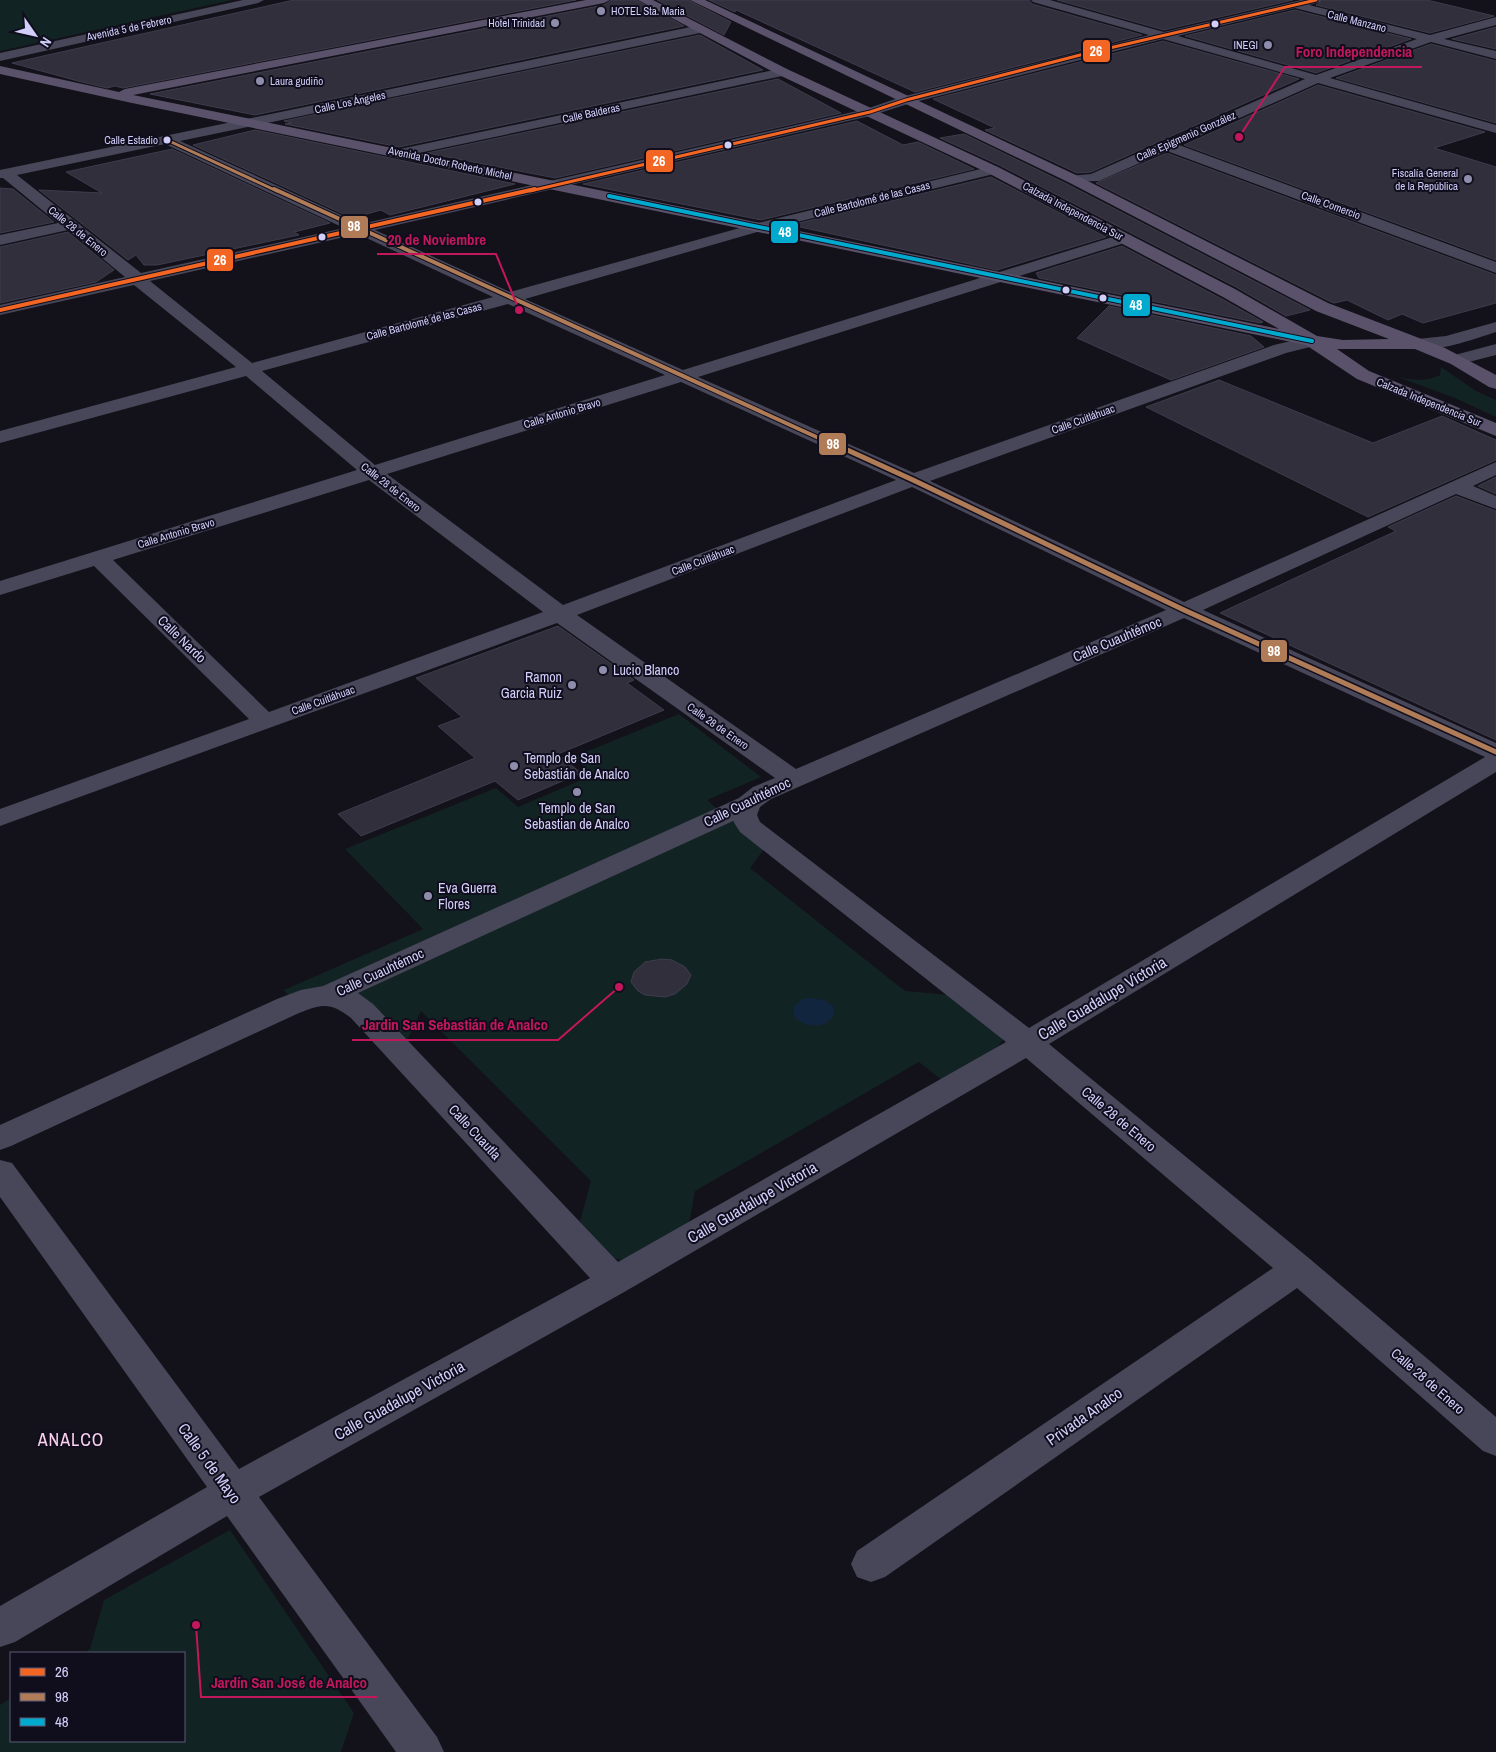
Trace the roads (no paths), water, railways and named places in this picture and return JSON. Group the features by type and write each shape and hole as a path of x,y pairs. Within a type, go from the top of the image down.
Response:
{"main road":[{"path":"113,95 604,0"},
{"name":"Calzada Independencia Sur","path":"644,0 783,72 993,170 1125,238 1229,293 1312,341 1363,375 1476,420 1496,430"},
{"name":"Calzada Independencia Sur","path":"696,0 1073,180 1322,307 1457,360 1496,383"},
{"name":"Avenida Doctor Roberto Michel","path":"0,70 113,95 759,226 1312,341"},
{"name":"Calle Cuitláhuac","path":"1312,341 1343,345 1414,344"}],"street":[{"name":"Avenida 5 de Febrero","path":"0,57 258,0"},
{"path":"1037,0 1496,129"},
{"name":"Calle Manzano","path":"1276,0 1496,55"},
{"path":"0,310 363,229 870,112 906,100 1162,35 1316,0"},
{"name":"Calle Epigmenio González","path":"1073,180 1094,178 1316,79 1429,39 1496,20"},
{"name":"Calle Los Ángeles","path":"3,174 700,29"},
{"name":"Calle Balderas","path":"400,153 783,72"},
{"path":"168,140 509,298 598,336 681,376 913,480 1184,610 1496,752"},
{"name":"Calle Comercio","path":"1165,145 1496,268"},
{"name":"Calle Bartolomé de las Casas","path":"0,437 509,298 759,226 993,170"},
{"name":"Calle 28 de Enero","path":"3,174 72,225 371,472 560,614 793,779"},
{"path":"0,240 72,225"},
{"name":"Calle Antonio Bravo","path":"0,588 1125,238"},
{"path":"1414,344 1448,341 1496,327"},
{"name":"Calle Cuitláhuac","path":"0,818 560,614 913,480 1280,349 1312,341"},
{"path":"1457,360 1496,349"},
{"name":"Calle Cuauhtémoc","path":"0,1138 288,1006 312,997 328,995 748,804 762,793 793,779 1184,610 1496,468"},
{"path":"1456,486 1496,503"},
{"name":"Calle Nardo","path":"98,557 265,721"},
{"name":"Calle Guadalupe Victoria","path":"0,1628 232,1492 614,1281 1028,1043 1496,762"},
{"name":"Calle 28 de Enero","path":"748,804 744,815 749,826 1028,1043 1298,1269 1496,1440"},
{"name":"Calle Cuautla","path":"328,995 347,1000 362,1010 614,1281"},
{"name":"Calle 5 de Mayo","path":"0,1172 422,1752"},
{"name":"Privada Analco","path":"871,1564 1298,1269"}],"water":[{"path":"803,999 824,1000 833,1006 834,1015 830,1020 815,1026 804,1023 794,1016 794,1006"}],"place":[{"name":"HOTEL Sta. Maria","path":"601,11"},
{"name":"Hotel Trinidad","path":"555,23"},
{"name":"INEGI","path":"1268,45"},
{"name":"Laura gudiño","path":"260,81"},
{"name":"Foro Independencia","path":"1239,137"},
{"name":"Calle Estadio","path":"167,140"},
{"name":"Fiscalía General de la República","path":"1468,179"},
{"name":"20 de Noviembre","path":"519,310"},
{"name":"Lucio Blanco","path":"603,670"},
{"name":"Ramon Garcia Ruiz","path":"572,685"},
{"name":"Templo de San Sebastián de Analco","path":"514,766"},
{"name":"Templo de San Sebastian de Analco","path":"577,792"},
{"name":"Eva Guerra Flores","path":"428,896"},
{"name":"Jardin San Sebastián de Analco","path":"619,987"},
{"name":"Jardín San José de Analco","path":"196,1625"}],"district":[{"name":"ANALCO","path":"71,1439"}]}
